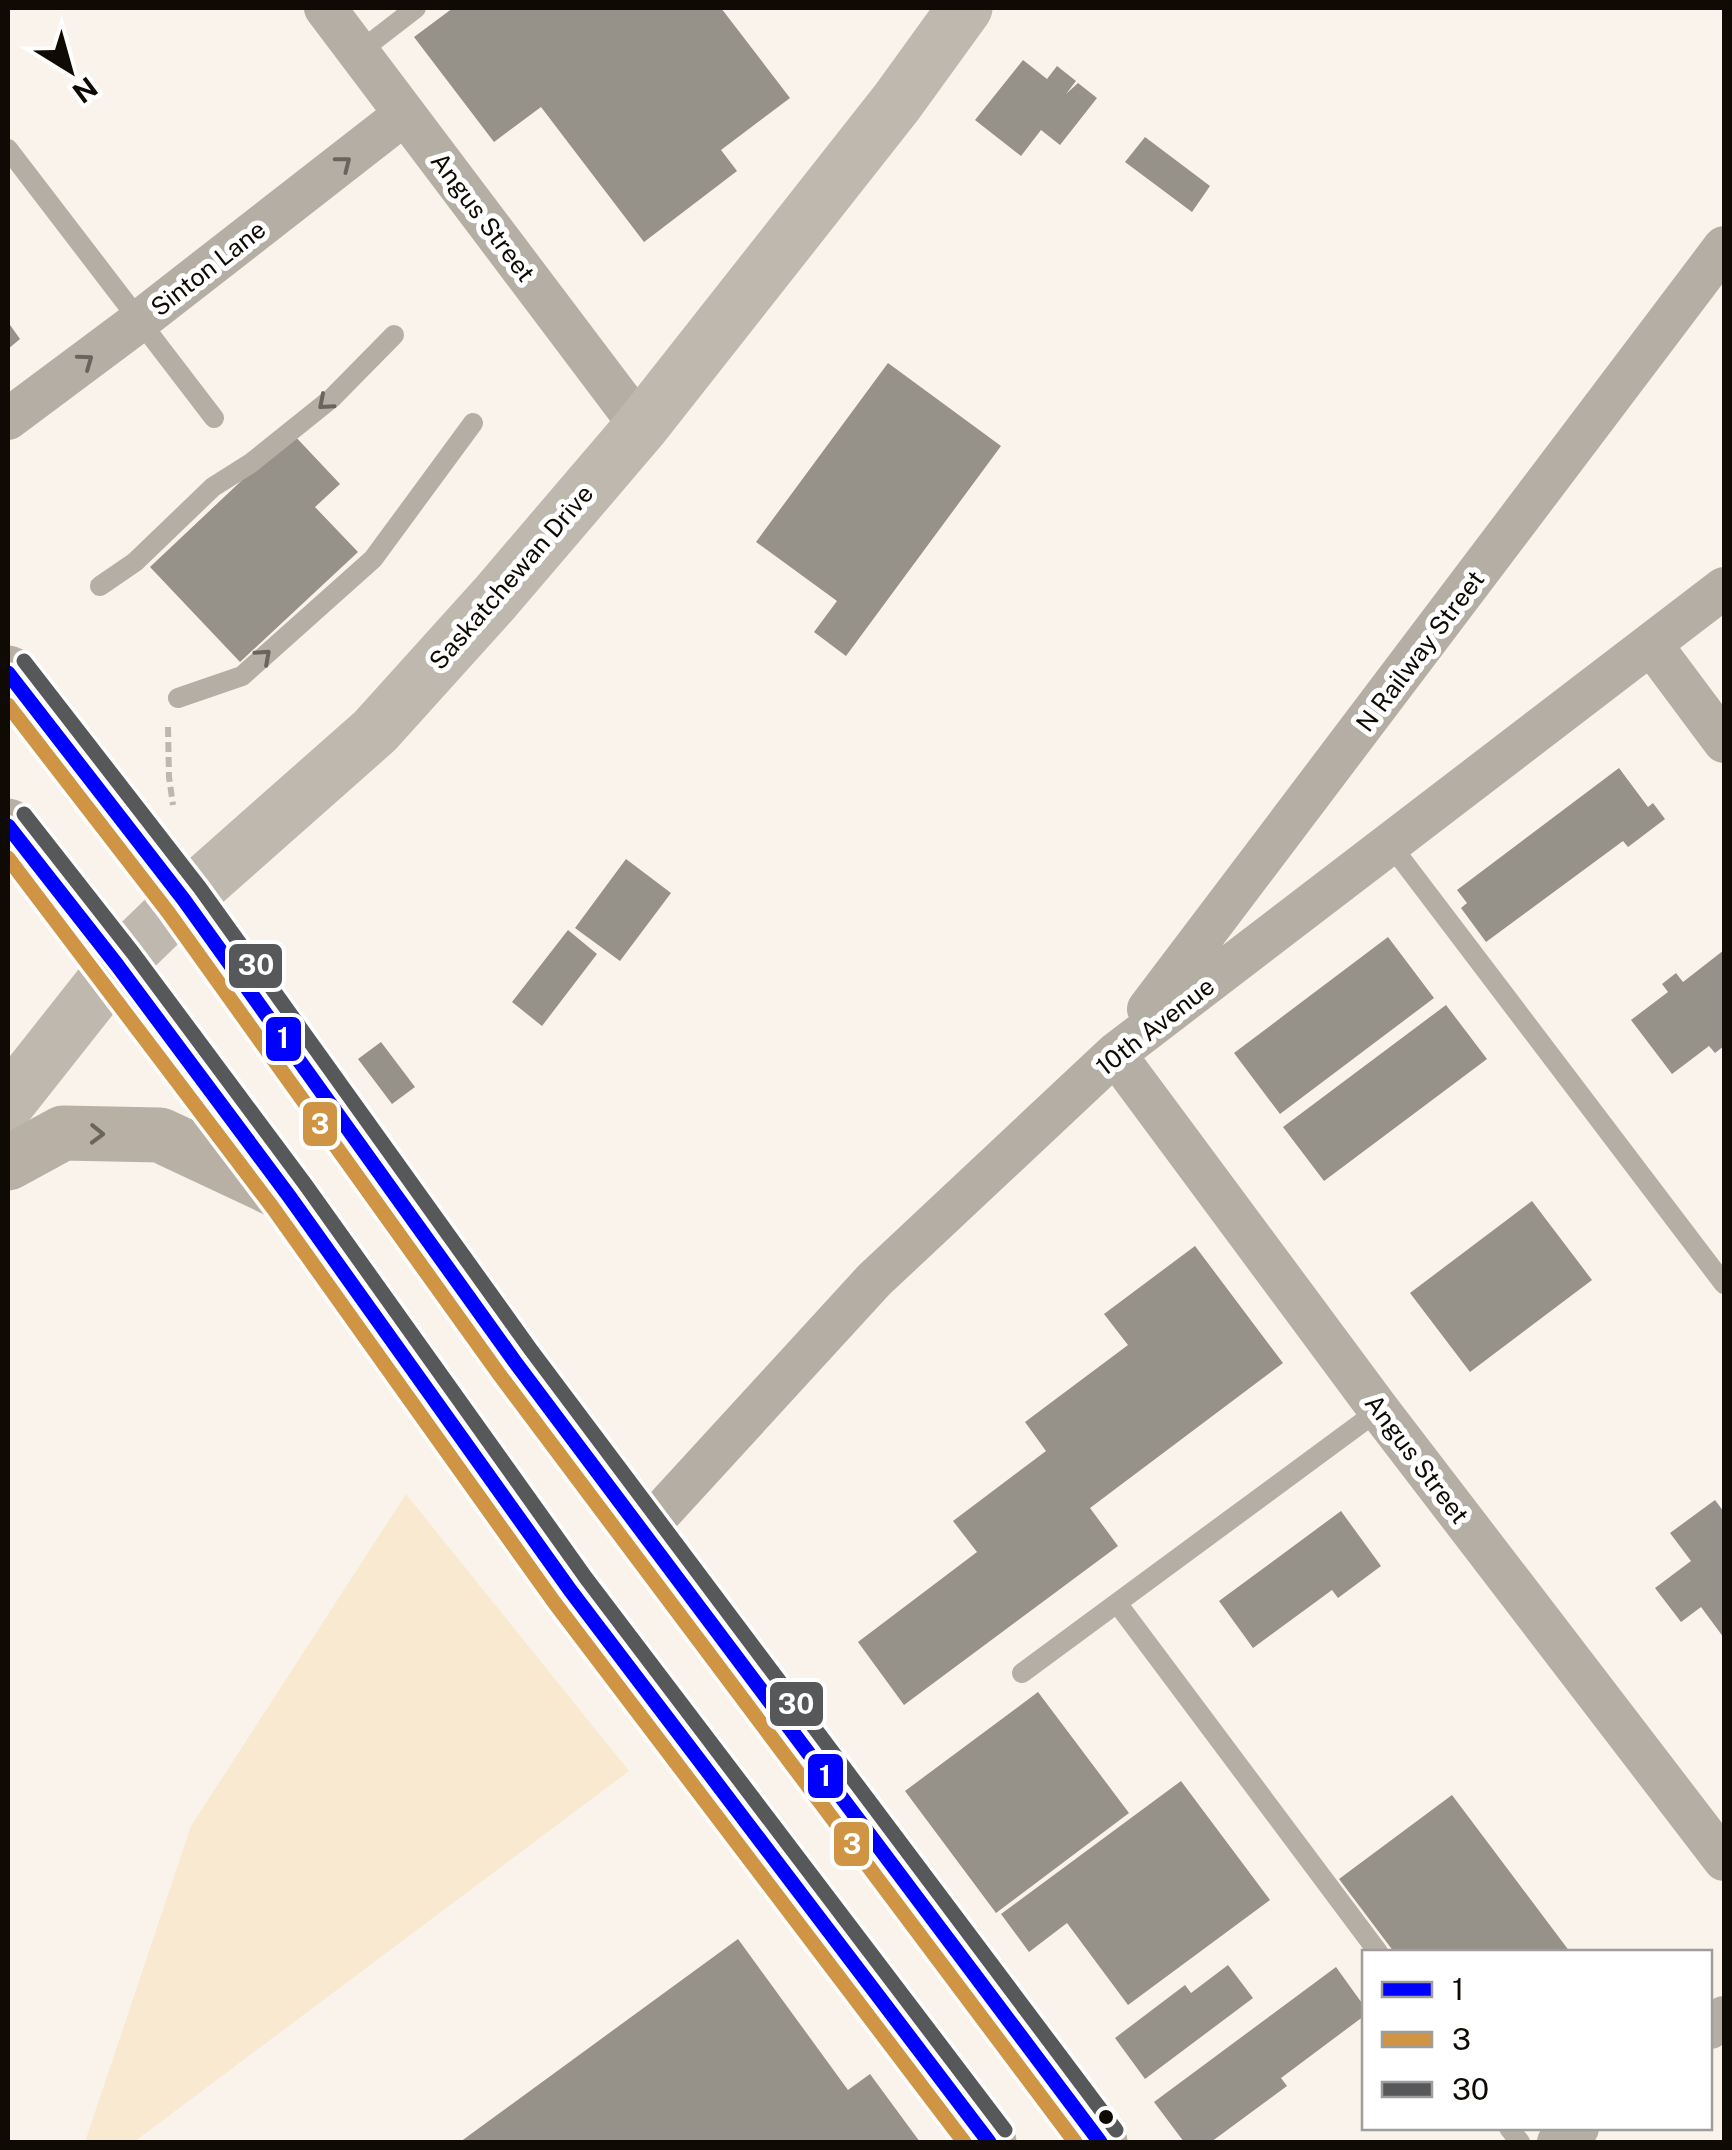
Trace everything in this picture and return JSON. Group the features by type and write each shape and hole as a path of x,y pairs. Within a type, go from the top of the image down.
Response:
{"main road":[{"name":"Saskatchewan Drive","path":"8,1103 116,965 375,731 494,598 641,426 898,102 965,8"},
{"path":"8,674 184,900 515,1362 1100,2142"},
{"path":"8,826 289,1196 570,1590 990,2142"},
{"path":"8,1163 63,1133 160,1135 289,1196"}],"street":[{"name":"Angus Street","path":"325,8 641,426"},
{"name":"Sinton Lane","path":"8,418 406,114"},
{"name":"N Railway Street","path":"1115,1054 1724,248"},
{"name":"10th Avenue","path":"644,1531 874,1280 1115,1054 1724,588"},
{"path":"1651,644 1724,742"},
{"name":"Angus Street","path":"1115,1054 1379,1410 1724,1860"}],"lane":[{"path":"358,52 416,8"},
{"path":"8,149 214,418"},
{"path":"100,586 135,562 213,487 251,463 332,398 394,335"},
{"path":"178,698 242,676 372,559 474,423"},
{"path":"1390,844 1724,1284"},
{"path":"1022,1673 1379,1410"},
{"path":"1117,1603 1377,1950"}],"path":[{"path":"174,811 168,732 170,712 178,698"}],"shaded area":[{"path":"406,1494 629,1771 134,2142 85,2142 191,1826"}],"building":[{"path":"453,8 721,8 790,98 721,150 737,171 644,242 541,107 494,142 414,37"},
{"path":"1023,60 1047,79 1057,66 1076,81 1066,94 1078,83 1097,98 1060,145 1041,130 1021,156 975,120"},
{"path":"1145,137 1210,186 1192,212 1125,162"},
{"path":"8,322 20,339 8,349"},
{"path":"888,363 1001,446 846,656 814,632 837,601 756,542"},
{"path":"292,433 340,484 315,507 358,552 240,662 150,567"},
{"path":"1619,768 1648,807 1653,803 1665,819 1628,847 1623,841 1486,942 1461,908 1467,903 1457,890"},
{"path":"626,859 671,893 620,961 575,928"},
{"path":"568,930 597,954 542,1026 512,1002"},
{"path":"1388,937 1434,998 1280,1114 1234,1053"},
{"path":"1724,950 1724,1046 1715,1053 1709,1046 1672,1074 1631,1020 1668,992 1662,984 1676,973 1683,982"},
{"path":"1446,1005 1487,1059 1324,1181 1283,1127"},
{"path":"381,1042 415,1087 392,1104 358,1059"},
{"path":"1532,1201 1592,1280 1470,1372 1410,1293"},
{"path":"1195,1246 1283,1363 1090,1508 1118,1546 904,1705 858,1642 977,1552 953,1521 1046,1451 1025,1422 1128,1345 1104,1314"},
{"path":"1715,1500 1724,1512 1724,1638 1701,1607 1681,1622 1655,1588 1691,1561 1670,1533"},
{"path":"1341,1511 1381,1566 1338,1598 1332,1590 1253,1648 1219,1601"},
{"path":"1038,1692 1129,1813 996,1913 905,1791"},
{"path":"1181,1781 1270,1900 1128,2005 1067,1923 1029,1952 1001,1914"},
{"path":"1452,1795 1568,1950 1392,1950 1339,1879"},
{"path":"738,1939 848,2090 870,2074 920,2142 460,2142"},
{"path":"1228,1965 1253,1998 1145,2079 1115,2038 1185,1985 1191,1993"},
{"path":"1336,1967 1362,2003 1362,2017 1281,2078 1287,2086 1211,2142 1184,2142 1154,2102"}],"transit line":[{"name":"30","path":"24,661 200,888 531,1350 1116,2130"},
{"name":"1","path":"8,673 184,900 515,1362 1100,2142"},
{"name":"3","path":"8,705 168,912 499,1374 1075,2142"},
{"name":"30","path":"24,814 305,1184 586,1578 1005,2130"},
{"name":"1","path":"8,826 289,1196 570,1590 989,2142"},
{"name":"3","path":"8,858 273,1208 554,1602 964,2142"}]}
